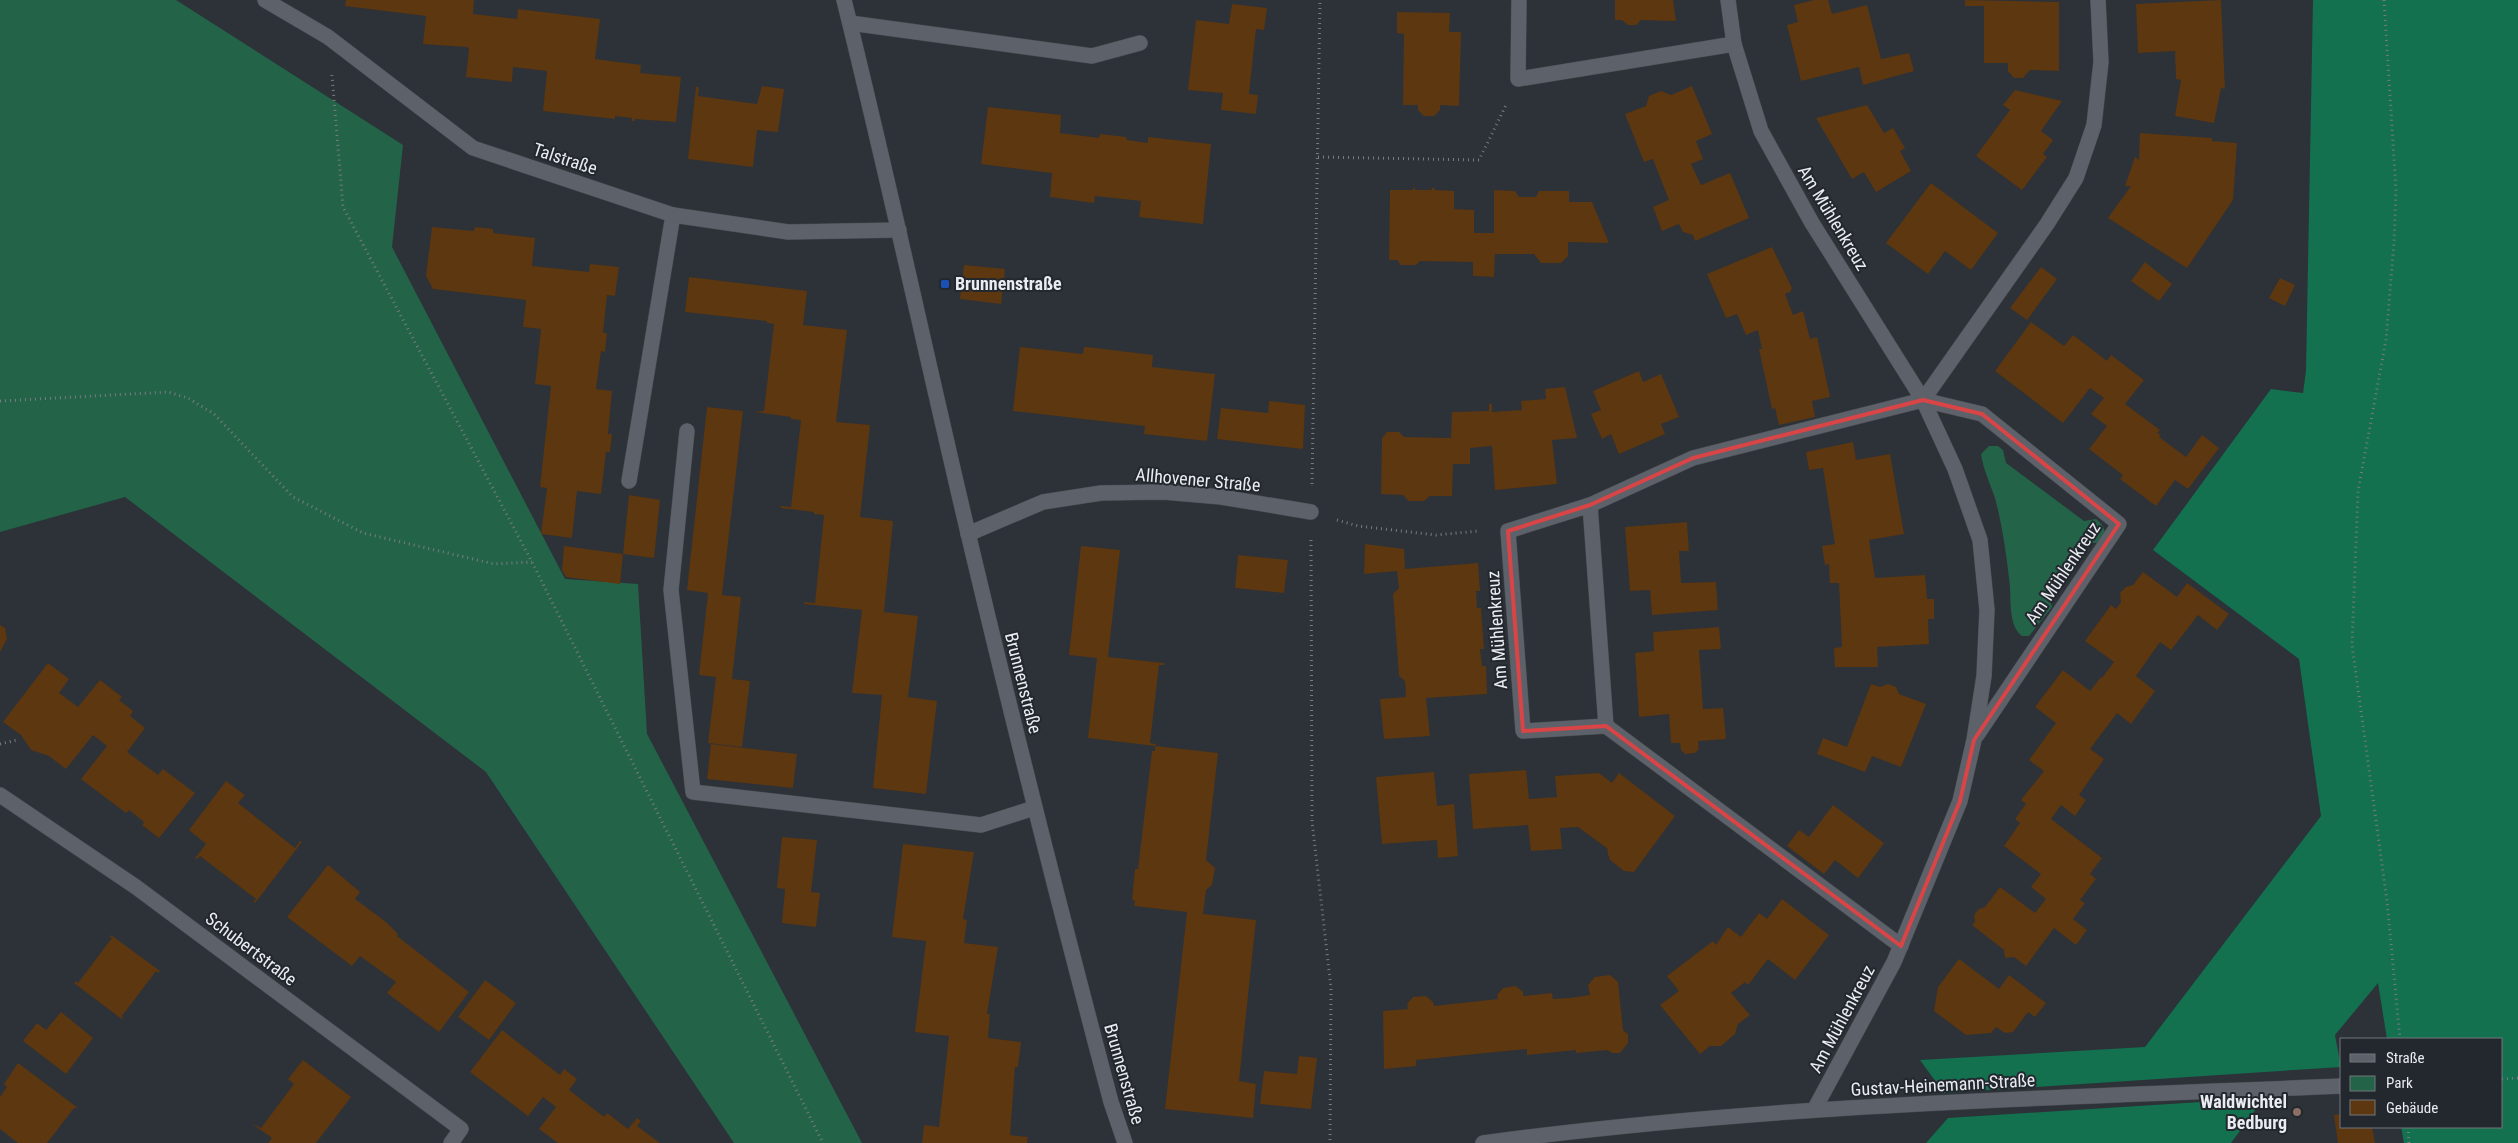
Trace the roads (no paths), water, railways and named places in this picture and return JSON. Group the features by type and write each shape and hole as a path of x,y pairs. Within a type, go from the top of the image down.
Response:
{"street":[{"name":"Talstraße","path":"265,0 328,37 473,148 673,215 788,232 899,230"},
{"name":"Brunnenstraße","path":"844,0 899,230 968,534 1034,808 1111,1102 1125,1143"},
{"path":"1519,0 1518,79 1734,44"},
{"name":"Am Mühlenkreuz","path":"1728,0 1734,44 1761,131 1812,223 1923,400 1955,468 1980,540 1987,610 1984,676 1974,740 1960,801 1901,946 1814,1110"},
{"path":"1923,400 2047,224 2076,178 2094,125 2101,62 2098,0"},
{"path":"850,23 1092,56 1140,42"},
{"path":"629,481 673,215"},
{"name":"Am Mühlenkreuz","path":"1606,726 1523,731 1508,531 1590,505 1693,458 1923,400 1982,414 2119,524 1974,740"},
{"path":"687,431 672,590 693,792 981,825 1034,808"},
{"name":"Allhovener Straße","path":"968,534 1043,502 1101,493 1163,492 1221,497 1311,512"},
{"path":"1590,505 1606,726 1901,946"},
{"name":"Schubertstraße","path":"0,795 136,887 461,1129 451,1143"},
{"name":"Gustav-Heinemann-Straße","path":"1483,1143 1546,1139 1814,1110 2340,1086"}],"place":[{"name":"Brunnenstraße","path":"945,284"},
{"name":"Waldwichtel Bedburg","path":"2297,1112"}]}
